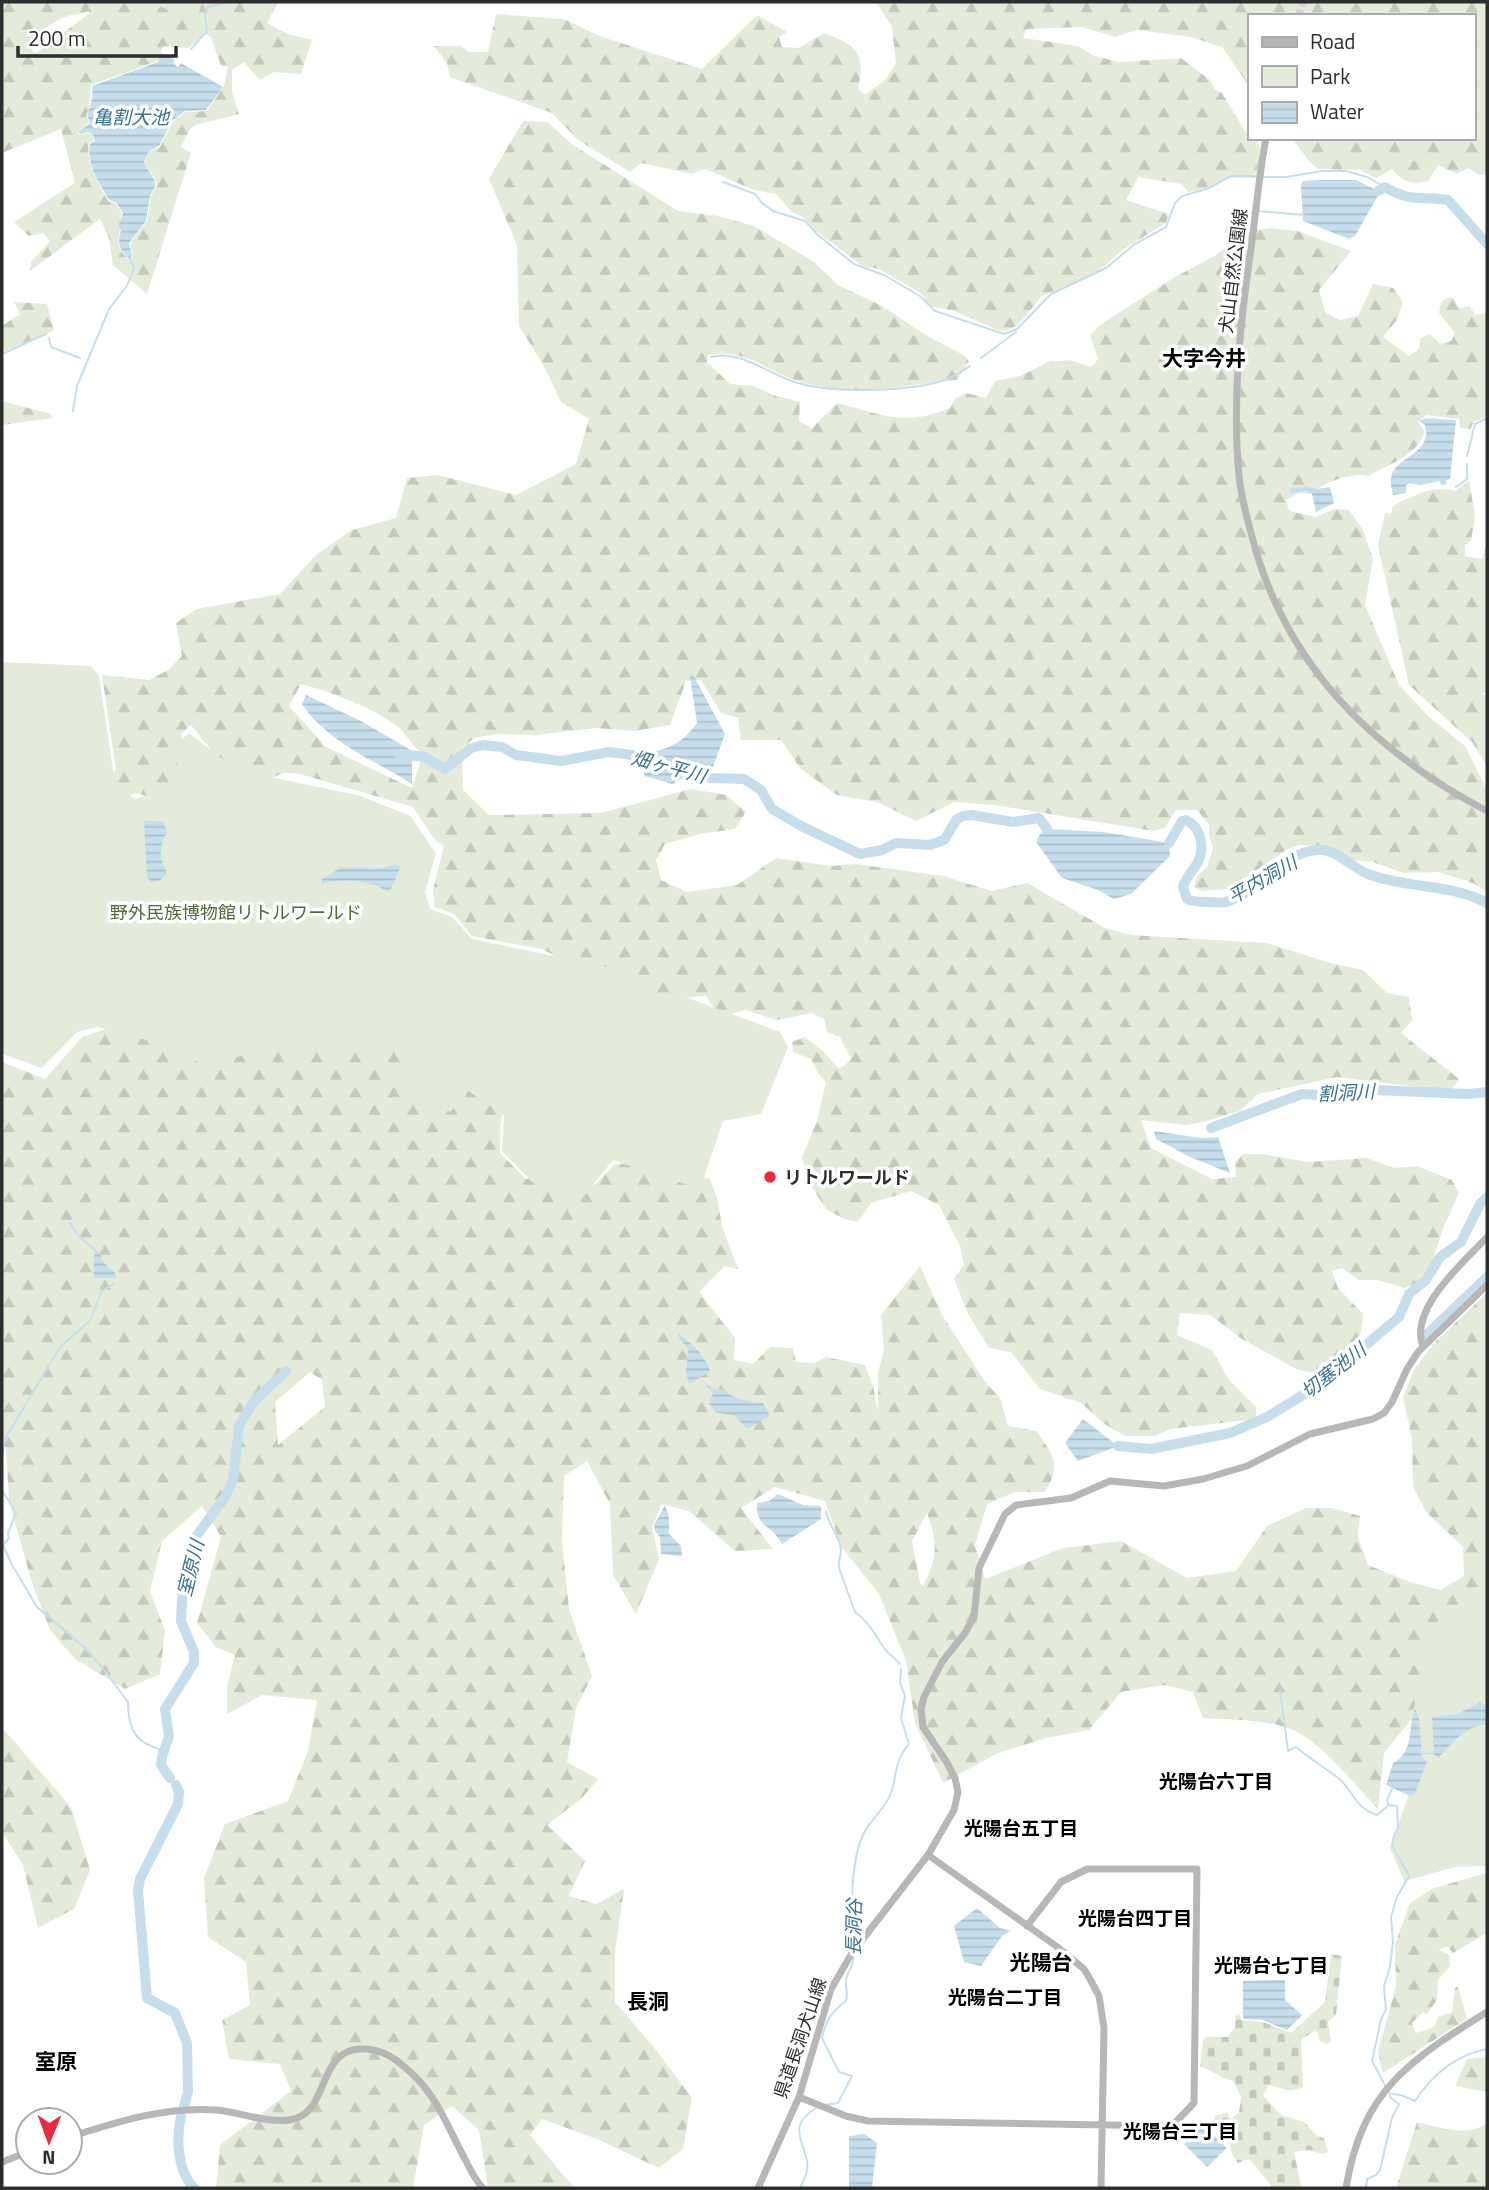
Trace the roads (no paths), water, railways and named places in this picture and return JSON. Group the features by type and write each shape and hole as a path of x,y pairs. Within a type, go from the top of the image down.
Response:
{"main road":[{"name":"犬山自然公園線","path":"1266,140 1250,253 1238,379 1238,453 1242,500 1255,550 1286,627 1303,655 1335,697 1382,742 1423,773 1487,811"},
{"name":"県道長洞犬山線","path":"1423,1347 1419,1331 1434,1296 1487,1237"},
{"name":"県道長洞犬山線","path":"758,2188 799,2097 831,1989 854,1951 928,1855 954,1811 958,1792 955,1778 923,1727 922,1703 942,1662 965,1633 975,1615 979,1568 1001,1520 1013,1507 1071,1498 1110,1482 1164,1486 1203,1479 1247,1466 1310,1434 1373,1419 1388,1408 1407,1368 1423,1347 1487,1285"},
{"path":"928,1855 1084,1969 1099,1996 1104,2028 1101,2188"},
{"path":"799,2097 833,2112 869,2121 1172,2126 1194,2103 1198,1870 1087,1869 1060,1882 1027,1926"},
{"path":"1346,2188 1350,2163 1371,2110 1399,2073 1426,2050 1487,2012"},
{"path":"84,2132 111,2123 191,2110 213,2110 270,2120 299,2118 317,2101 333,2062 344,2052 369,2049 398,2061 429,2090 459,2149 483,2188"}],"water":[{"name":"亀割大池","path":"161,53 175,60 173,63 178,67 181,63 223,87 206,110 185,111 172,121 159,146 149,151 144,162 155,181 155,187 150,196 146,221 129,243 132,256 130,260 119,243 121,231 118,227 123,213 116,202 109,200 92,166 89,152 90,144 95,141 93,135 88,132 80,134 78,131 90,124 87,113 92,86 158,62"},
{"path":"1356,180 1380,192 1355,236 1349,239 1303,221 1301,184 1303,181"},
{"path":"1426,418 1456,420 1450,479 1446,480 1447,484 1441,485 1440,481 1420,485 1409,483 1406,493 1393,495 1391,480 1394,471 1423,443 1425,425 1419,421"},
{"path":"1330,487 1334,503 1316,512 1312,494 1289,491 1291,488"},
{"path":"692,673 725,734 709,778 686,777 672,784 645,776 636,754 677,743 697,723 690,677"},
{"path":"306,695 361,721 412,751 412,784 352,749 324,729 302,704"},
{"path":"144,821 163,821 167,832 161,853 167,874 159,881 152,882 147,878"},
{"path":"1047,829 1103,832 1169,843 1170,856 1131,894 1114,899 1098,890 1062,878 1036,842 1040,834"},
{"path":"395,864 401,866 391,889 387,891 355,881 321,884 322,879 342,867 383,868"},
{"path":"1154,1131 1201,1138 1218,1137 1230,1173 1190,1157 1156,1139"},
{"path":"95,1250 115,1273 116,1278 95,1278"},
{"path":"679,1334 701,1354 710,1371 689,1384 686,1371 688,1349"},
{"path":"702,1379 712,1389 722,1389 741,1399 763,1403 770,1416 747,1429 735,1416 715,1412 709,1403 713,1394"},
{"path":"1083,1419 1118,1446 1078,1461 1065,1443"},
{"path":"778,1494 803,1505 821,1506 821,1519 782,1544 762,1522 757,1511 757,1503 769,1501"},
{"path":"665,1505 669,1517 669,1534 681,1546 682,1556 661,1554 660,1537 654,1525"},
{"path":"1480,1702 1487,1708 1487,1724 1465,1732 1438,1758 1434,1754 1432,1717 1458,1714"},
{"path":"1415,1709 1419,1718 1422,1758 1427,1761 1415,1794 1410,1796 1386,1785 1393,1763 1400,1759 1407,1747"},
{"path":"977,1908 1000,1928 1011,1931 1002,1936 981,1966 964,1962 954,1926"},
{"path":"1285,1980 1285,2000 1302,2015 1287,2030 1262,2020 1243,2019 1243,1981"},
{"path":"1202,2124 1227,2148 1207,2167 1184,2144"},
{"path":"864,2134 877,2143 872,2188 849,2188 849,2136"}],"waterway":[{"path":"191,49 207,31 205,15 208,7 229,2"},
{"path":"1262,177 1346,171 1367,177 1385,187"},
{"path":"723,182 755,194 773,211 805,221 854,264 884,275 920,296 935,311 1004,334 1017,329 1051,294 1106,268 1135,244 1166,227 1175,203 1182,196 1207,189 1231,176 1257,176"},
{"path":"1378,191 1385,187 1409,197 1448,200 1487,244"},
{"path":"1258,211 1304,215"},
{"path":"1226,232 1230,219 1253,213"},
{"path":"73,411 77,386 109,309 127,286 134,268 130,259"},
{"path":"981,358 1016,332"},
{"path":"2,354 46,334"},
{"path":"49,338 51,347 80,358"},
{"path":"711,357 731,356 792,381 845,390 927,385 949,378 970,366"},
{"path":"1467,456 1475,424 1487,418"},
{"path":"1456,487 1467,479 1467,464"},
{"name":"畑ヶ平川","path":"399,754 425,757 445,769 471,748 483,745 502,747 516,755 561,761 609,752 646,757"},
{"name":"畑ヶ平川","path":"697,773 709,778 744,779 761,790 772,809 860,854 882,850 896,843 930,845 944,840 957,819 963,816 1013,822 1039,818 1047,829"},
{"name":"平内洞川","path":"1169,843 1182,821 1191,823 1198,832 1200,856 1183,887 1187,899 1195,901 1229,901 1251,889 1292,858 1303,853 1324,850 1361,871 1383,879 1458,892 1487,903"},
{"name":"割洞川","path":"1211,1128 1302,1094 1319,1095 1339,1089 1468,1094 1487,1092"},
{"name":"切塞池川","path":"1118,1446 1151,1449 1230,1433 1267,1417 1316,1387 1399,1317 1409,1294 1426,1280 1440,1257 1461,1242 1480,1204 1487,1197"},
{"path":"70,1223 76,1233 95,1250"},
{"path":"1426,1335 1487,1277"},
{"path":"2,1458 5,1439 60,1347 90,1321 101,1292 113,1284"},
{"name":"室原川","path":"170,1778 161,1765 169,1736 165,1709 194,1663 194,1652 181,1621 183,1582 191,1548 195,1538 225,1497 233,1480 239,1426 254,1401 286,1371"},
{"path":"2,1490 16,1513 8,1533 9,1538 3,1545 37,1607 84,1647 102,1667 128,1702 130,1720 137,1737 164,1752"},
{"name":"長洞谷","path":"826,1511 840,1545 839,1568 855,1612 900,1664"},
{"name":"長洞谷","path":"852,1947 850,1934 856,1856 867,1828 889,1798 899,1761 909,1744 901,1718 905,1696 900,1682 901,1669"},
{"path":"1280,1690 1288,1751 1296,1747 1337,1777 1369,1812 1377,1815 1389,1805 1397,1806 1398,1827 1392,1845 1409,1876 1397,1897 1391,1917 1393,1942 1384,1986 1386,2010 1381,2019 1372,2061 1386,2087"},
{"path":"1421,1754 1433,1753"},
{"name":"室原川","path":"176,1785 179,1792 178,1804 140,1879 138,1890 147,1998 175,2013 187,2043 188,2092 184,2106"},
{"path":"1388,1804 1393,1787"},
{"name":"長洞谷","path":"825,2105 838,2103 852,2076 839,2072 822,2038 830,2017 846,2001 846,1980 854,1956"},
{"path":"1392,2094 1415,2101 1429,2083 1455,2061 1487,2049"},
{"path":"1366,2188 1367,2179 1380,2170 1392,2118 1399,2104 1391,2098 1389,2092"},
{"name":"長洞谷","path":"800,2188 807,2165 800,2138 800,2126 807,2114 816,2108"},
{"name":"室原川","path":"181,2116 179,2154 184,2173 194,2188"}],"tunnel":[{"path":"1299,14 1303,2"}],"place":[{"name":"リトルワールド","path":"770,1177"}],"district":[{"name":"大字今井","path":"1204,358"},
{"name":"光陽台六丁目","path":"1216,1780"},
{"name":"光陽台五丁目","path":"1021,1827"},
{"name":"光陽台四丁目","path":"1135,1917"},
{"name":"光陽台","path":"1041,1962"},
{"name":"光陽台七丁目","path":"1271,1964"},
{"name":"光陽台二丁目","path":"1005,1996"},
{"name":"長洞","path":"648,2001"},
{"name":"室原","path":"56,2061"},
{"name":"光陽台三丁目","path":"1180,2130"}],"park label":[{"name":"野外民族博物館リトルワールド","path":"236,912"}]}
